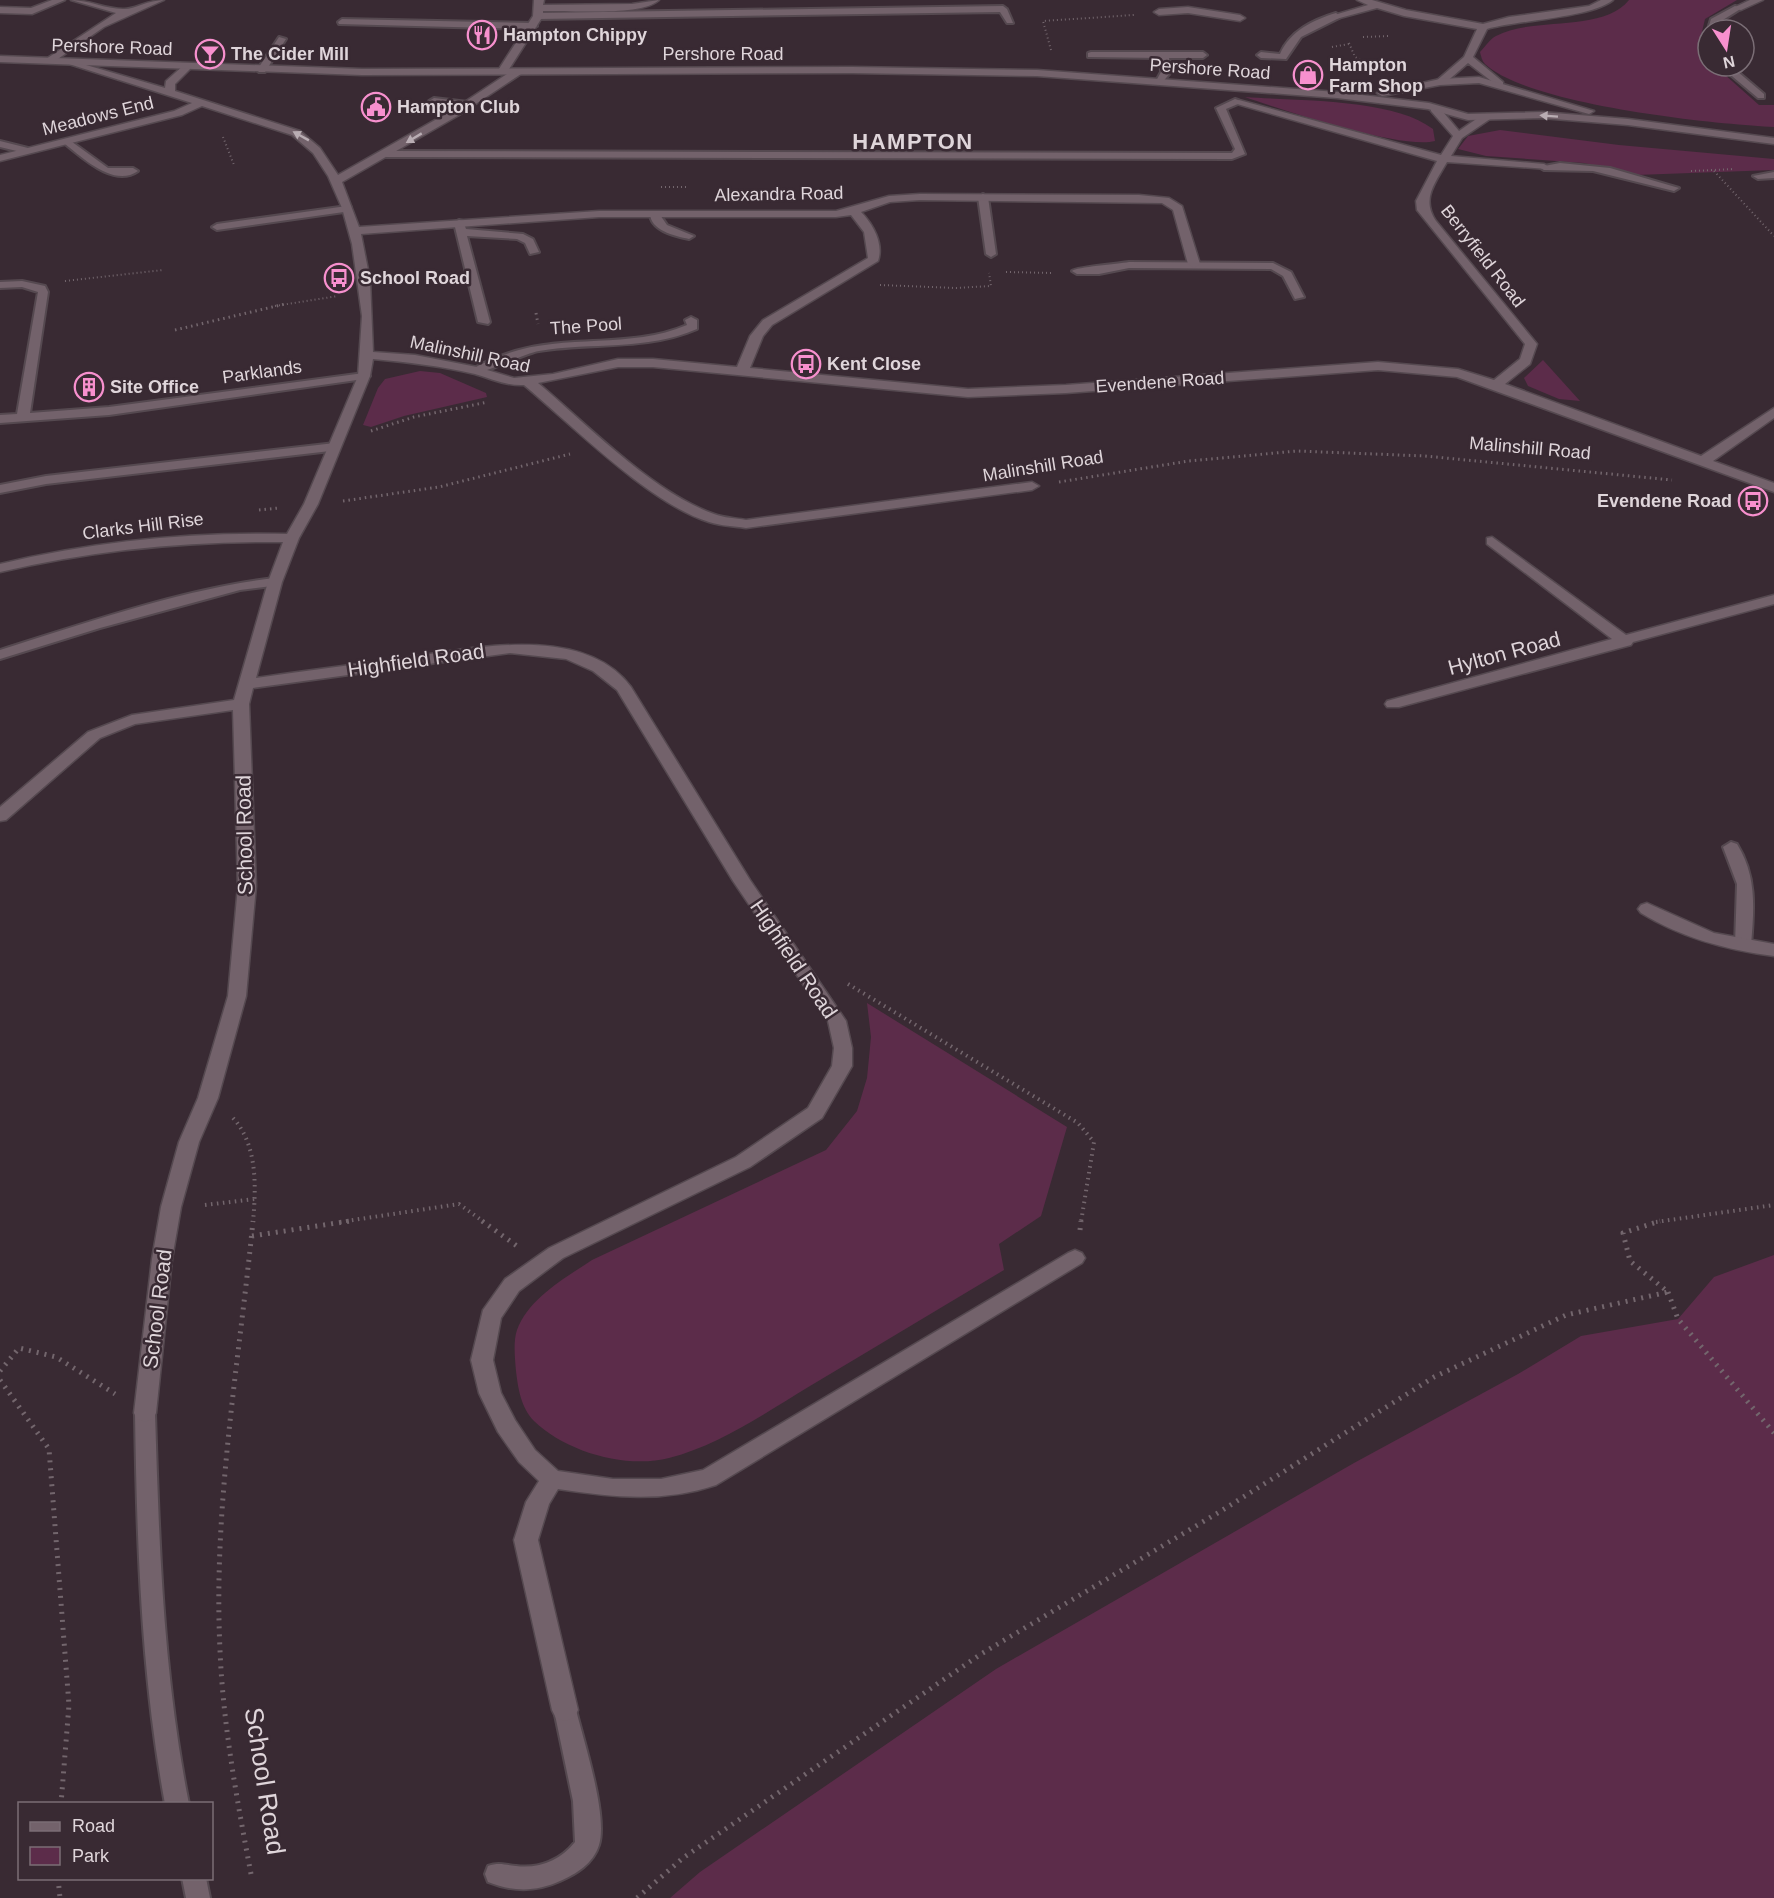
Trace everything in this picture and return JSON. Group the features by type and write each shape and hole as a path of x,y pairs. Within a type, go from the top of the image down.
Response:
{"street":[{"path":"0,10 32,11 60,0"},
{"path":"76,0 122,12"},
{"path":"49,61 98,25 122,12 159,0"},
{"path":"502,72 532,26 538,8 632,7 647,5 654,0"},
{"path":"1362,0 1404,13 1483,27 1509,20 1591,8 1608,0"},
{"path":"1738,8 1758,0"},
{"path":"1763,0 1774,3"},
{"path":"1158,12 1187,5 1240,18"},
{"path":"1336,16 1377,5"},
{"path":"1440,82 1468,58 1483,27"},
{"path":"1468,58 1499,84"},
{"name":"Pershore Road","path":"0,59 262,70 502,72 852,70 1036,73 1337,95 1432,107 1450,114 1628,122 1774,141"},
{"name":"School Road","path":"72,62 203,102 296,133 308,140 323,156 337,180 355,231 369,324 369,355 364,376 311,504 292,538 275,582 245,684 241,704 248,886 237,996 208,1098 189,1142 171,1207 160,1270 145,1413"},
{"path":"170,92 170,83 187,67"},
{"path":"337,180 468,105 517,72"},
{"name":"Pershore Road","path":"1337,95 1392,92 1440,82 1465,80 1499,84 1519,92 1628,122"},
{"path":"1426,86 1421,96 1458,136"},
{"path":"1510,115 1527,104 1526,98 1519,92"},
{"name":"Meadows End","path":"0,158 178,112 203,102"},
{"path":"1234,102 1444,159 1544,167"},
{"name":"Berryfield Road","path":"1485,117 1458,136 1422,201 1424,210 1531,344 1526,361 1496,385"},
{"name":"Alexandra Road","path":"355,231 460,227 654,214 817,214 854,211 890,199 983,197 1165,200 1179,208 1194,264"},
{"path":"742,371 759,332 772,318 836,284 874,259 874,239 865,221 854,211"},
{"name":"Malinshill Road","path":"369,355 415,358 477,371 513,382 529,382 648,483 686,507 713,519 746,524 1032,486"},
{"name":"Evendene Road","path":"529,382 618,363 653,363 968,393 1066,389 1378,366 1458,374 1496,385 1774,488"},
{"path":"1703,461 1774,412"},
{"name":"Clarks Hill Rise","path":"0,568 136,543 207,537 292,538"},
{"name":"Hylton Road","path":"1492,541 1626,642"},
{"name":"Hylton Road","path":"1393,704 1626,642 1774,599"},
{"name":"Highfield Road","path":"245,684 510,648 533,649 571,656 601,667 623,687 742,881 837,1021 843,1048 842,1066 815,1113 743,1162 556,1253 512,1285 491,1316 482,1360 490,1393 506,1426 527,1456 552,1479"},
{"path":"0,816 94,735 132,720 241,704"},
{"path":"1647,909 1672,925 1743,945 1774,950"},
{"path":"565,1710 526,1540 538,1502 552,1479 613,1488 661,1488 708,1478 1075,1258"}],"lane":[{"path":"538,8 1002,9 1010,21"},
{"path":"1719,18 1738,8"},
{"path":"1261,55 1283,57 1288,44 1306,28 1336,16"},
{"path":"342,22 532,26"},
{"path":"262,70 282,39"},
{"path":"1091,56 1203,55"},
{"path":"1161,81 1166,72 1164,56"},
{"path":"1739,78 1761,96"},
{"path":"434,101 468,105"},
{"path":"386,154 1232,156 1240,154 1240,149 1221,108 1234,102"},
{"path":"68,142 106,171 133,171"},
{"path":"0,144 25,150"},
{"path":"1544,167 1563,165 1591,168 1674,188"},
{"path":"1758,176 1774,175"},
{"path":"983,197 991,254"},
{"path":"218,227 347,209"},
{"path":"654,214 659,226 673,233 689,236"},
{"path":"484,322 460,227 519,236 529,241 534,252"},
{"path":"1077,272 1099,271 1130,265 1273,266 1287,274 1299,297"},
{"path":"0,285 34,285 41,288 43,292 23,417"},
{"name":"The Pool","path":"477,371 542,347 631,341 676,333 693,327 691,320"},
{"name":"Parklands","path":"0,419 109,411 364,376"},
{"path":"0,489 57,479 334,447"},
{"path":"0,655 95,625 239,586 275,582"},
{"path":"1731,847 1744,871 1747,893 1743,945"},
{"name":"School Road","path":"145,1413 149,1570 167,1758 177,1802"},
{"path":"497,1874 522,1880 543,1878 570,1864 586,1846 590,1824 565,1710"},
{"path":"194,1880 198,1898"}],"path":[{"path":"1036,73 1054,61 1043,21 1158,12"},
{"path":"1336,16 1359,30 1363,37 1357,38"},
{"path":"1350,39 1355,57 1376,68 1392,92"},
{"path":"1713,170 1774,236"},
{"path":"836,284 956,288 991,286 987,260 991,254"},
{"path":"34,285 163,270"},
{"path":"1000,272 1077,272"},
{"path":"175,330 274,306 366,293"},
{"path":"334,447 396,421 433,411 542,394"},
{"name":"Malinshill Road","path":"1032,486 1189,461 1298,451 1425,456 1673,480"},
{"path":"808,978 849,985 1078,1123 1094,1142 1075,1258"},
{"name":"School Road","path":"244,1135 252,1158 255,1199 224,1479 219,1617 227,1745 251,1874"},
{"path":"201,1205 255,1199"},
{"path":"252,1236 459,1204 541,1264"},
{"path":"1774,1206 1663,1220 1623,1233 1630,1261 1668,1292 1678,1319 1774,1433"},
{"path":"637,1898 683,1858 981,1654 1221,1511 1434,1377 1566,1315 1668,1292"},
{"path":"0,1371 19,1348 56,1357 145,1413"},
{"path":"0,1380 49,1449 69,1705 62,1802"},
{"path":"57,1880 60,1898"}],"green space":[{"path":"1629,0 1737,0 1707,18 1696,18 1696,78 1729,78 1759,105 1774,105 1774,127 1667,117 1579,101 1540,91 1508,78 1482,60 1480,52 1490,41 1511,30 1585,21 1617,10"},
{"path":"1245,97 1344,103 1394,111 1416,119 1433,129 1435,141 1397,140 1370,134"},
{"path":"1500,130 1619,145 1774,159 1774,170 1636,175 1584,163 1486,156 1458,149 1468,136"},
{"path":"1543,360 1580,401 1559,399 1528,386 1524,378"},
{"path":"420,371 440,373 486,393 487,397 404,416 371,427 363,425 378,388 385,379"},
{"path":"867,1003 1067,1127 1041,1216 999,1244 1004,1270 742,1427 688,1452 652,1461 616,1459 579,1449 547,1432 534,1421 526,1410 517,1377 516,1334 530,1308 549,1290 592,1260 826,1150 857,1111 867,1078 871,1037"},
{"path":"1774,1255 1774,1898 670,1898 700,1872 996,1669 1354,1463 1518,1374 1581,1336 1678,1319 1714,1277"}],"place":[{"name":"Hampton Chippy","path":"482,35"},
{"name":"The Cider Mill","path":"210,54"},
{"name":"Hampton Farm Shop","path":"1308,75"},
{"name":"Hampton Club","path":"376,107"},
{"name":"School Road","path":"339,278"},
{"name":"Kent Close","path":"806,364"},
{"name":"Site Office","path":"89,387"},
{"name":"Evendene Road","path":"1753,501"}],"district":[{"name":"HAMPTON","path":"913,141"}]}
